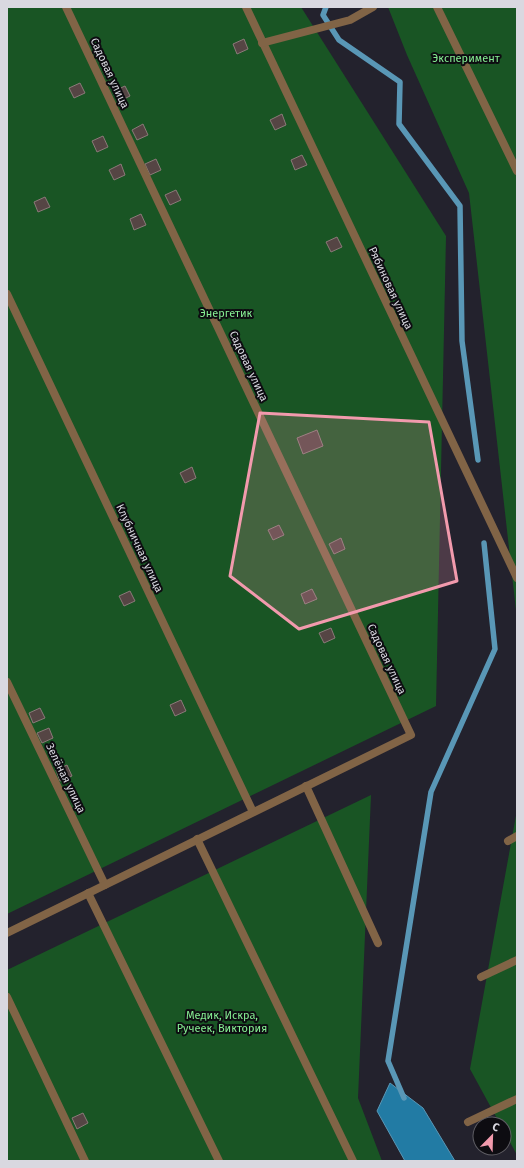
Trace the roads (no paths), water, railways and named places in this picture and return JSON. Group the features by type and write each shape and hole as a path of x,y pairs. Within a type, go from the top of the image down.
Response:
{"lane":[{"name":"Садовая улица","path":"66,7 411,735 306,786"},
{"name":"Рябиновая улица","path":"246,7 517,578"},
{"path":"262,43 350,20 374,7"},
{"path":"437,7 517,171"},
{"name":"Клубничная улица","path":"7,294 253,812"},
{"name":"Зелёная улица","path":"7,682 105,885"},
{"path":"7,933 306,786 378,943"},
{"path":"508,841 517,836"},
{"path":"197,839 353,1161"},
{"path":"88,893 220,1161"},
{"path":"481,977 517,960"},
{"path":"7,997 86,1161"},
{"path":"468,1122 517,1099"}],"water":[{"path":"390,1083 423,1108 455,1161 405,1161 377,1111"}],"waterway":[{"path":"326,7 323,15 339,40 400,82 399,124 460,206 462,341 478,460"},
{"path":"404,1098 388,1061 431,792 495,649 484,543"}],"park label":[{"name":"Эксперимент","path":"466,58"},
{"name":"Энергетик","path":"226,313"},
{"name":"Медик, Искра, Ручеек, Виктория","path":"222,1021"}]}
